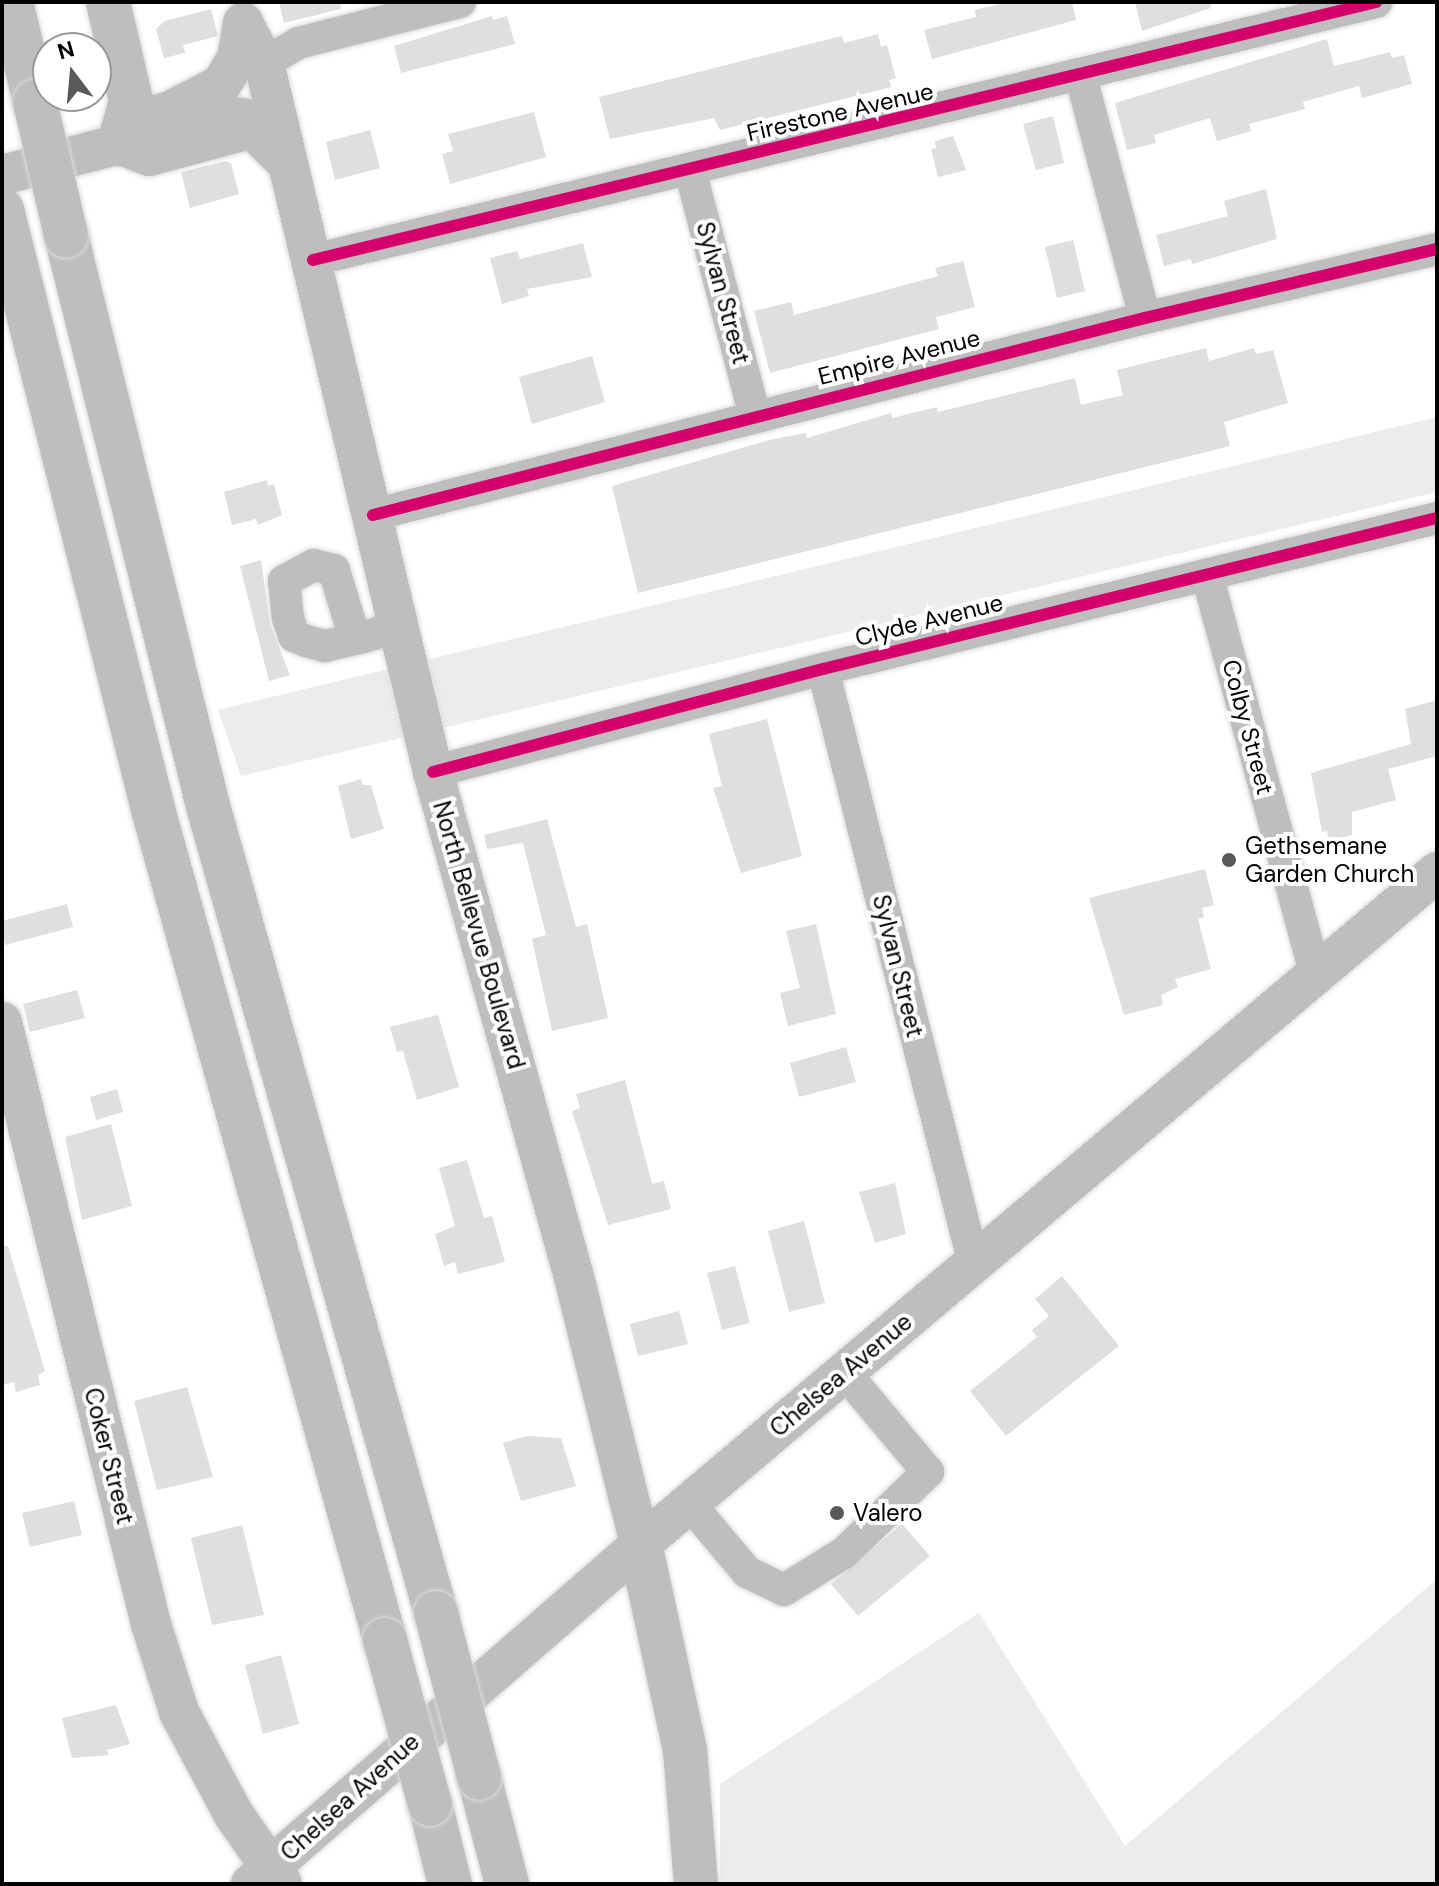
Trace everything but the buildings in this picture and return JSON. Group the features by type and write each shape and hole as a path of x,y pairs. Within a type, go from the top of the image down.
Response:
{"highway":[{"path":"11,2 208,806 436,1613 507,1884"},
{"path":"108,2 131,101 119,144"},
{"path":"6,225 154,813 450,1884"},
{"path":"640,1544 685,1750 696,1884"}],"main road":[{"path":"2,175 119,144 141,119 167,112 221,85 237,58 240,13"},
{"name":"North Bellevue Boulevard","path":"240,13 267,74 433,772 574,1277 640,1544"},
{"path":"253,124 267,74"},
{"path":"167,112 225,113 253,124 290,166"},
{"path":"119,144 149,156 253,124"},
{"name":"Chelsea Avenue","path":"267,1879 640,1544 1437,872"},
{"name":"Coker Street","path":"2,1022 140,1579 179,1712 267,1879"}],"street":[{"path":"267,74 298,43 460,2"},
{"name":"Firestone Avenue","path":"313,260 1081,77 1376,2"},
{"path":"1081,77 1145,318"},
{"name":"Sylvan Street","path":"690,170 755,416"},
{"name":"Empire Avenue","path":"373,515 1145,318 1437,249"},
{"name":"Clyde Avenue","path":"433,772 823,669 1437,518"},
{"name":"Colby Street","path":"1207,575 1315,972"},
{"path":"355,639 399,626"},
{"name":"Sylvan Street","path":"823,669 974,1264"},
{"path":"689,1503 747,1572 784,1590 844,1553 928,1472 844,1372"}],"shaded area":[{"path":"1437,417 1437,492 241,776 218,710"},
{"path":"1437,1579 1437,1884 720,1884 720,1784 979,1613 1125,1846"}],"cycle path":[{"path":"313,260 1376,2"},
{"path":"373,515 1145,318 1437,249"},
{"path":"433,772 823,669 1437,518"}],"place":[{"name":"Gethsemane Garden Church","path":"1229,860"},
{"name":"Valero","path":"837,1513"}]}
